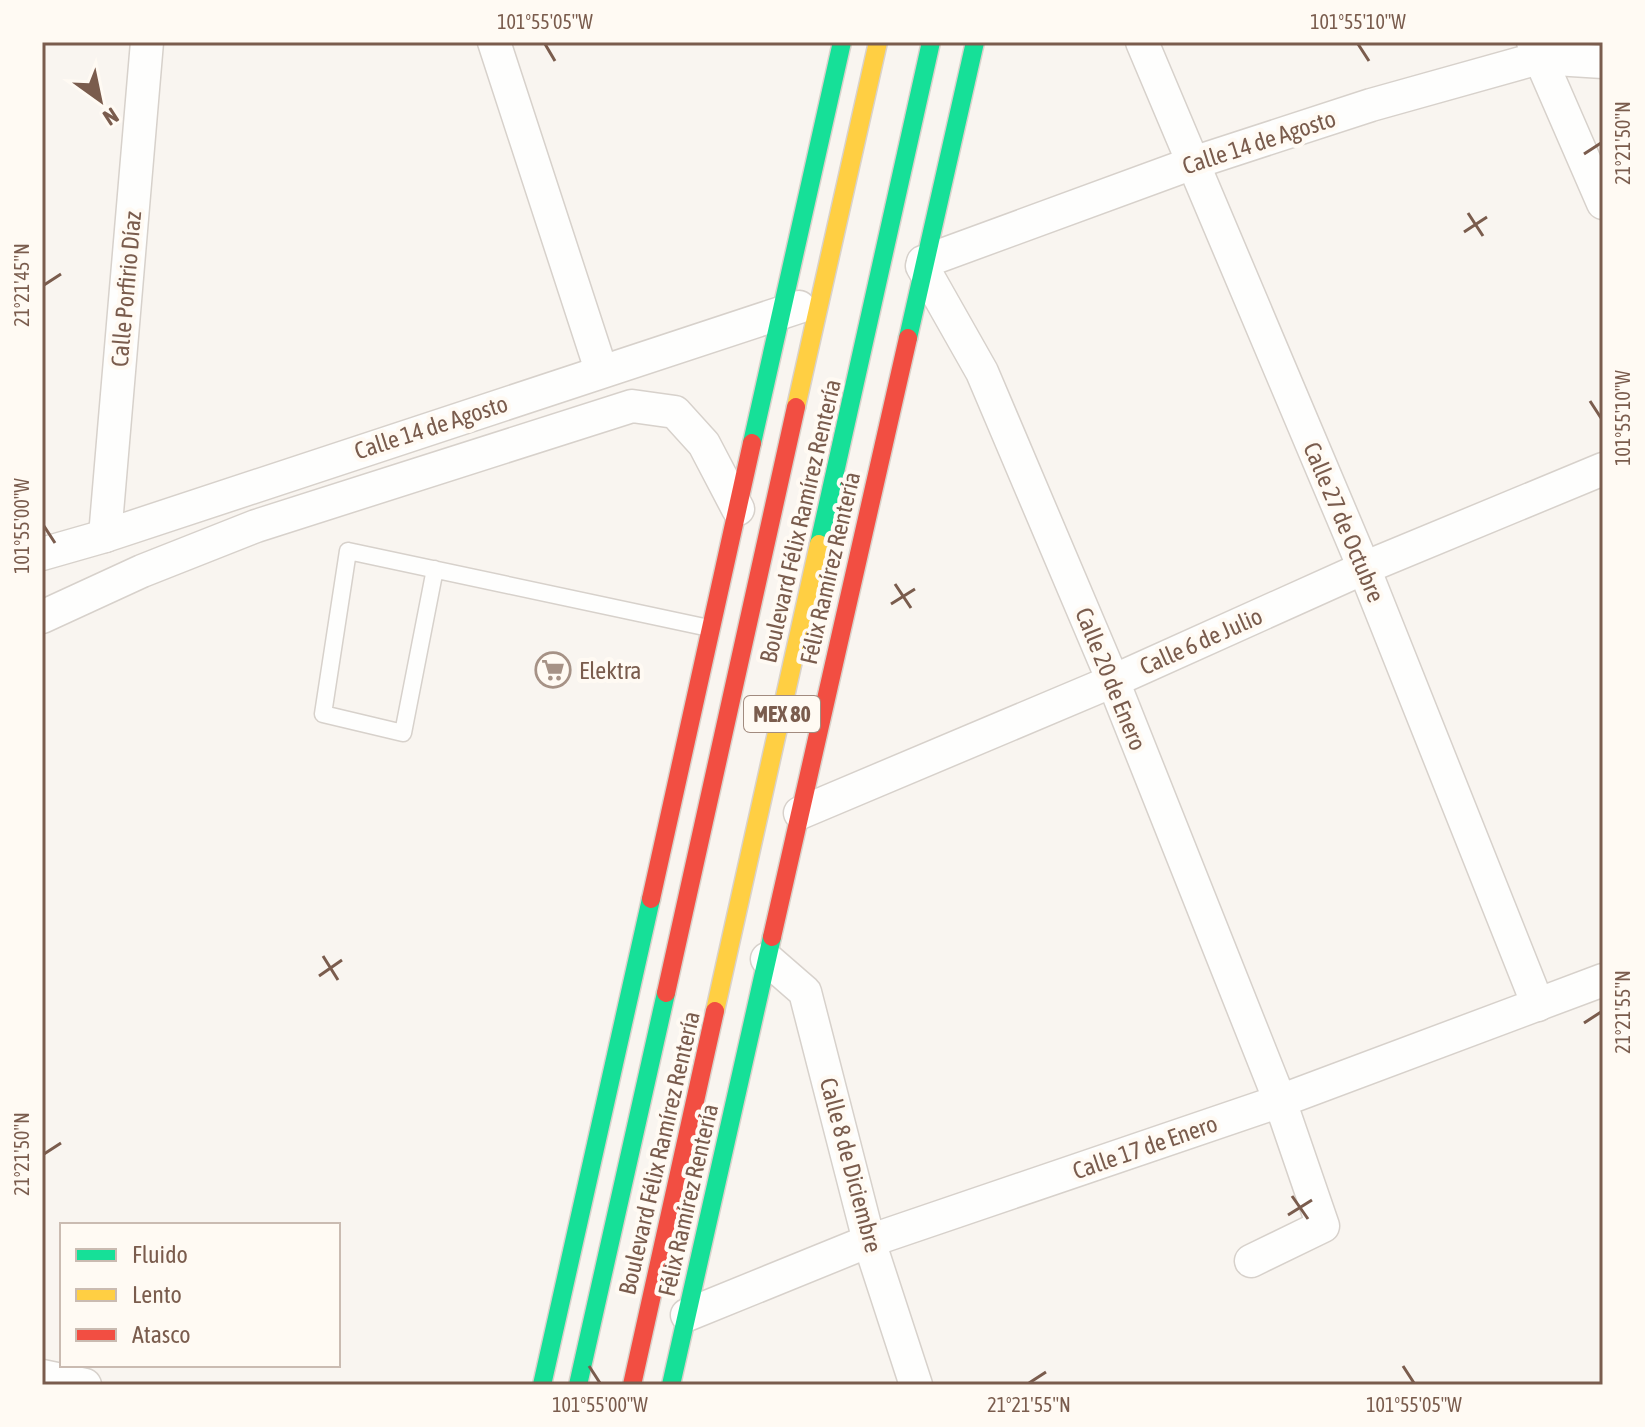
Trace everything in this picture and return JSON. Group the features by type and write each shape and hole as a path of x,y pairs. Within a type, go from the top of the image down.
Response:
{"main road":[{"path":"542,1385 842,42"},
{"name":"Boulevard Félix Ramírez Rentería","path":"578,1385 878,42"},
{"name":"Boulevard Félix Ramírez Rentería","path":"632,1385 931,42"},
{"name":"Félix Ramírez Rentería","path":"671,1385 975,42"}],"street":[{"name":"Calle Porfirio Díaz","path":"105,536 147,42"},
{"path":"494,42 601,370"},
{"name":"Calle 27 de Octubre","path":"1142,42 1364,568 1538,1005"},
{"name":"Calle 14 de Agosto","path":"923,264 1193,163 1536,50 1603,62"},
{"path":"1536,50 1603,203"},
{"name":"Calle 20 de Enero","path":"923,264 982,372 1113,681 1280,1101 1323,1226 1251,1261"},
{"name":"Calle 14 de Agosto","path":"42,554 105,536 821,299"},
{"path":"42,617 142,571 256,526 632,406 675,412 704,444 738,509"},
{"name":"Calle 6 de Julio","path":"800,813 1113,681 1364,568 1603,469"},
{"path":"248,488 256,526"},
{"name":"Calle 8 de Diciembre","path":"767,959 805,992 869,1241 916,1385"},
{"name":"Calle 17 de Enero","path":"687,1315 869,1241 1280,1101 1603,980"},
{"path":"42,1376 85,1385"}],"lane":[{"path":"435,569 403,733 323,714 348,551 435,569 711,628"}],"traffic: fast":[{"path":"752,443 842,42"},
{"path":"819,544 931,42"},
{"path":"908,338 975,42"},
{"path":"542,1385 651,899"},
{"path":"671,1385 772,937"},
{"path":"578,1385 666,993"}],"traffic: slow":[{"path":"796,407 878,42"},
{"path":"715,1011 819,544"}],"traffic: jam":[{"path":"772,937 908,338"},
{"path":"666,993 796,407"},
{"path":"651,899 752,443"},
{"path":"632,1385 715,1011"}],"place":[{"name":"Elektra","path":"553,670"}]}
